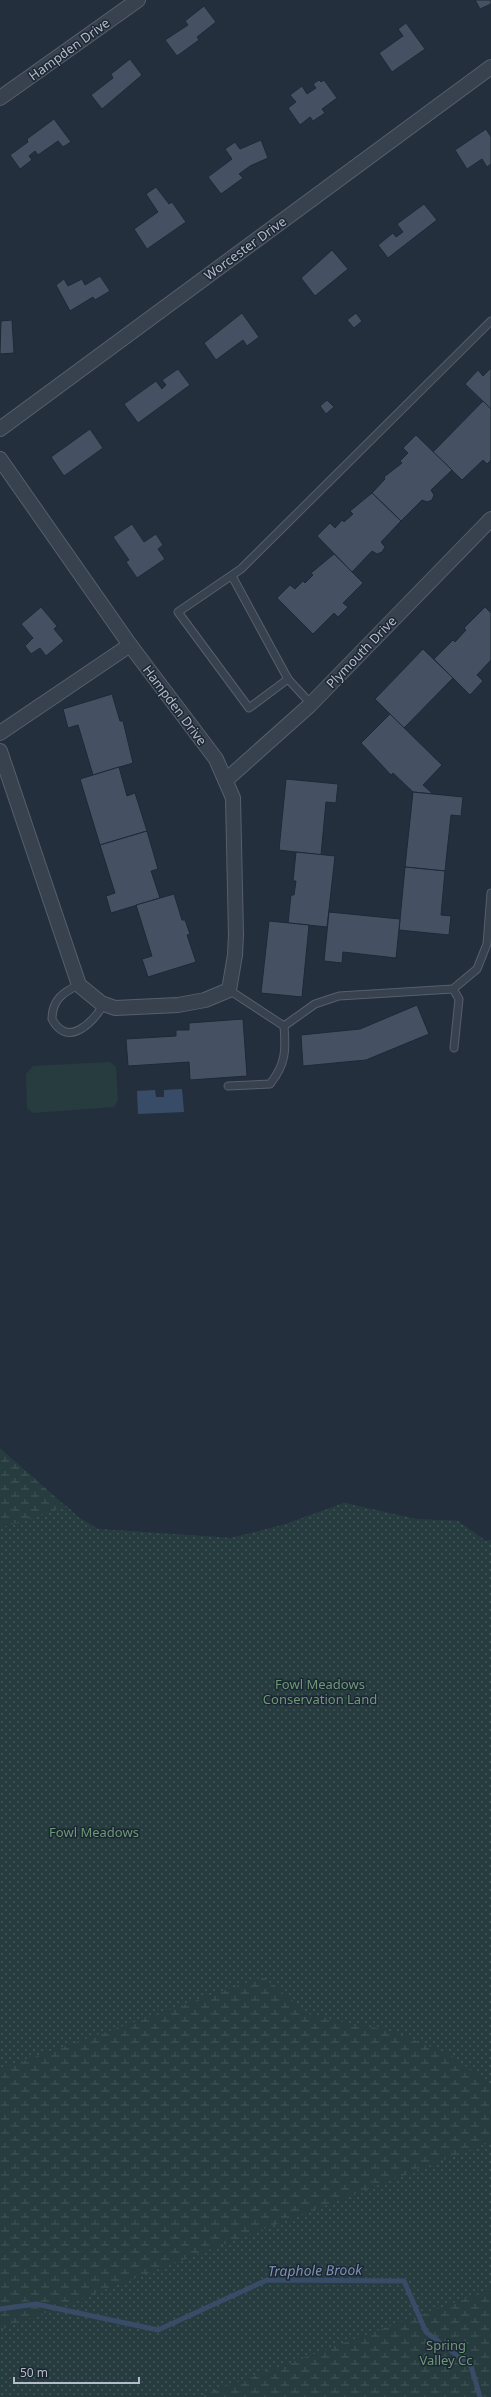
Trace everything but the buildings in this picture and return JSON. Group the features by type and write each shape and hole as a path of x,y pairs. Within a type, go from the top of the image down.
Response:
{"street":[{"name":"Hampden Drive","path":"0,98 138,0"},
{"name":"Worcester Drive","path":"0,429 491,67"},
{"name":"Hampden Drive","path":"0,459 130,645 216,759 226,780 233,798 236,935 235,955 229,990"},
{"name":"Plymouth Drive","path":"226,780 311,704 491,519"},
{"path":"0,733 130,645"},
{"path":"0,751 79,984 104,1004 115,1008 178,1005 205,1000 229,990"}],"lane":[{"path":"288,679 249,708 178,612 232,576 491,321"},
{"path":"232,576 288,679 311,704"},
{"path":"284,1026 315,1004 339,996 453,989 477,969 488,944 491,893"},
{"path":"79,984 68,990 54,1003 52,1019 60,1029 74,1032 81,1030 97,1015 104,1004"},
{"path":"453,989 459,999 454,1048"},
{"path":"229,990 284,1026"},
{"path":"228,1086 270,1084 280,1072 286,1048 284,1026"}],"green space":[{"path":"110,1062 116,1067 118,1101 114,1107 33,1113 27,1108 26,1074 33,1066"},
{"path":"0,1448 78,1517 98,1529 231,1538 286,1524 344,1503 416,1519 458,1521 486,1541 491,1540 491,2397 0,2397"},
{"name":"Fowl Meadows Conservation Land","path":"344,1503 416,1519 458,1521 486,1541 491,1540 491,2085 449,2054 391,2031 311,2015 263,1977 0,2069 0,1528 67,1506 78,1517 98,1529 231,1538 286,1524"},
{"path":"491,2142 491,2289 197,2397 0,2397 0,2330"}],"water":[{"path":"182,1089 184,1112 138,1114 137,1091 155,1090 156,1097 164,1097 164,1090"}],"waterway":[{"name":"Traphole Brook","path":"0,2309 36,2304 158,2330 267,2280 404,2281 426,2332 471,2366 480,2397"}],"park label":[{"name":"Fowl Meadows","path":"94,1832"},
{"name":"Spring Valley Cc","path":"446,2352"}]}
